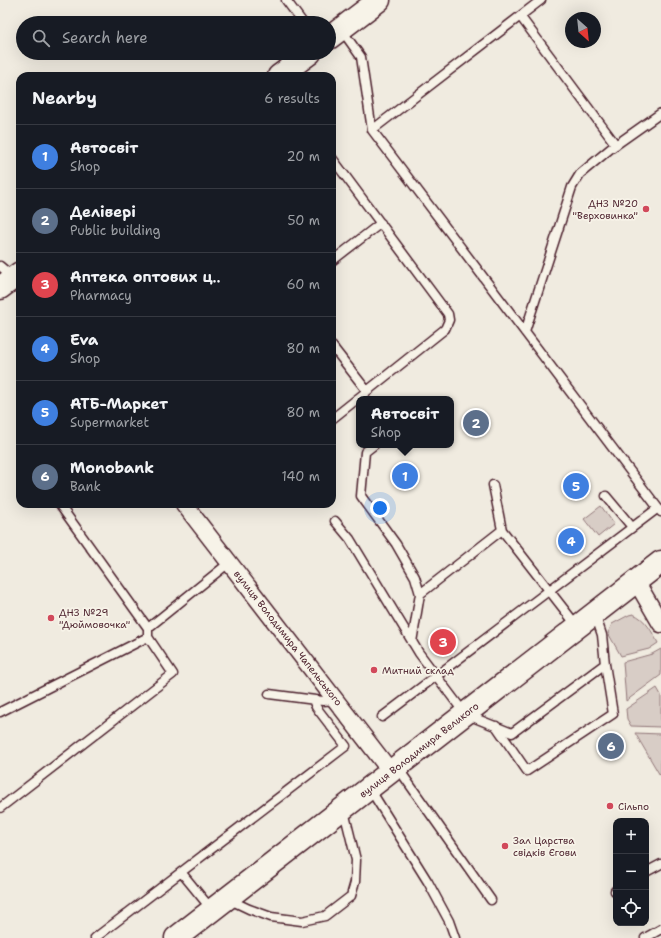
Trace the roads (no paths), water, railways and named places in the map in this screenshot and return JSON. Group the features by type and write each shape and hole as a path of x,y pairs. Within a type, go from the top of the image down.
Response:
{"street":[{"path":"336,33 379,0"},
{"path":"284,72 301,60"},
{"name":"вулиця Володимира Чапельського","path":"187,508 336,700 394,769"},
{"name":"вулиця Володимира Великого","path":"176,938 661,562"},
{"path":"636,581 661,624"}],"lane":[{"path":"286,0 298,16"},
{"path":"372,130 541,0"},
{"path":"520,16 616,145"},
{"path":"336,35 361,57 372,130 660,510 632,527 382,717"},
{"path":"525,332 572,187 580,174 616,145 661,113"},
{"path":"336,163 448,314 449,320 445,328 361,396"},
{"path":"336,258 380,223"},
{"path":"336,351 367,391"},
{"path":"336,416 356,400"},
{"path":"370,448 365,452 361,496 396,544 415,577 420,594 412,642"},
{"path":"493,485 502,530 577,627"},
{"path":"606,496 632,527"},
{"path":"0,808 9,803 173,674 148,637 148,628 62,508"},
{"path":"335,521 350,539 412,642 465,714 512,733 605,664"},
{"path":"420,594 502,530"},
{"path":"148,628 230,562"},
{"path":"496,726 527,771 613,714 602,635 594,613"},
{"path":"0,712 148,637"},
{"path":"269,694 323,701 336,700"},
{"path":"94,938 346,746 316,707 313,700"},
{"path":"394,769 491,900"},
{"path":"369,788 428,882 449,921 455,938"},
{"path":"181,872 219,905 248,909 271,917 302,921 325,916 351,896 355,882 356,860 343,809"},
{"path":"649,870 661,864"},
{"path":"645,938 661,929"}],"place":[{"name":"ДНЗ №20 \"Верховинка\"","path":"646,209"},
{"name":"Делівері","path":"476,423"},
{"name":"Автосвіт","path":"405,476"},
{"name":"АТБ-Маркет","path":"576,486"},
{"name":"Eva","path":"571,541"},
{"name":"ДНЗ №29 \"Дюймовочка\"","path":"51,618"},
{"name":"Аптека оптових ц‥","path":"443,642"},
{"name":"Митний склад","path":"374,670"},
{"name":"Monobank","path":"611,746"},
{"name":"Сільпо","path":"610,806"},
{"name":"Зал Царства свідків Єгови","path":"505,846"}]}
